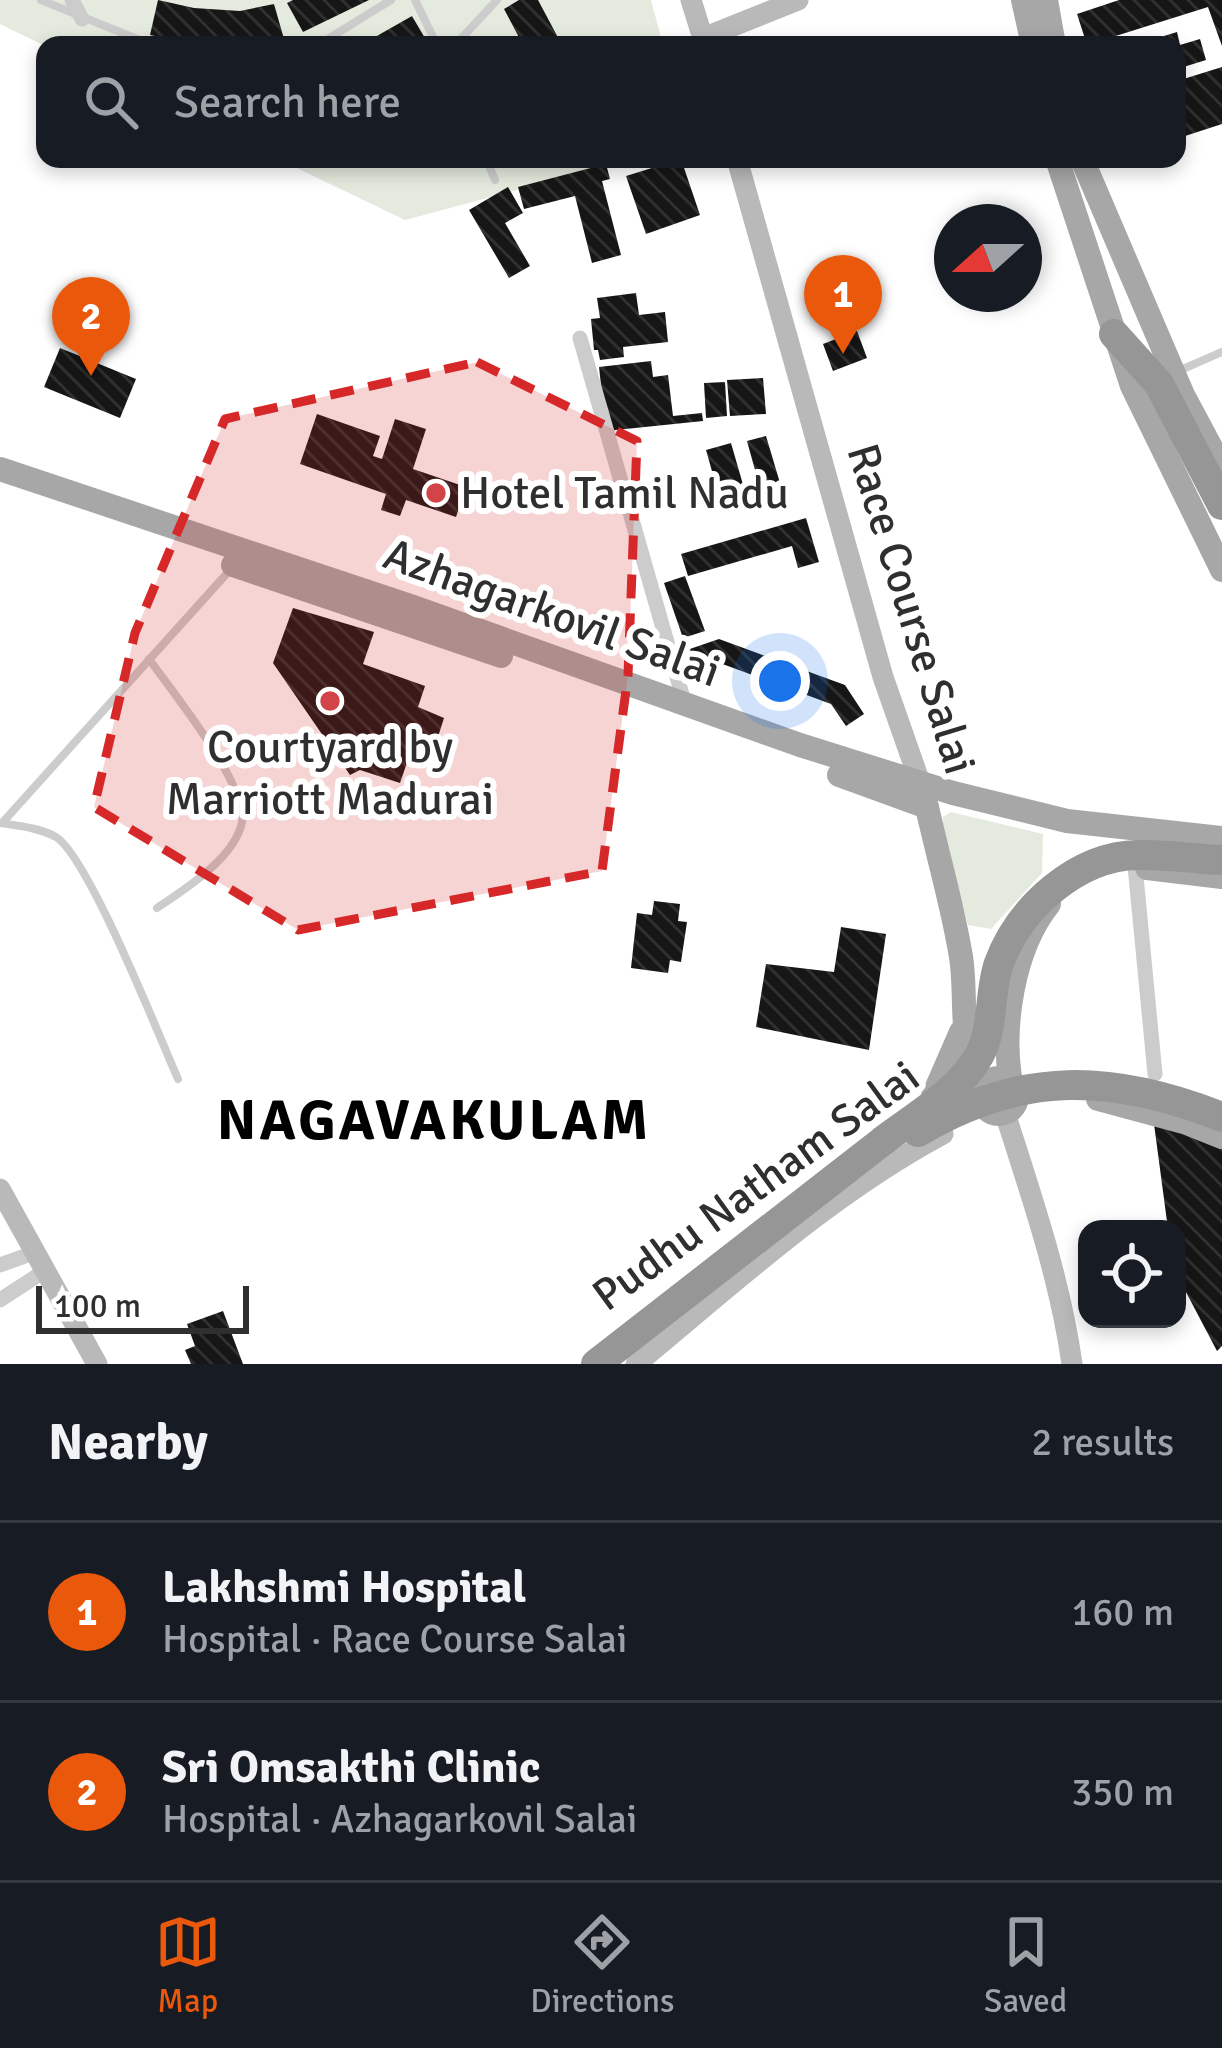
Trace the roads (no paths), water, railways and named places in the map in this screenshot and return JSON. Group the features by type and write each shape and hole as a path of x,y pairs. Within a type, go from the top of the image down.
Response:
{"highway":[{"path":"1114,334 1159,384 1222,506"},
{"path":"596,1364 963,1078 983,1050 998,965 1029,911 1048,893 1100,862 1136,854 1222,860"},
{"path":"622,1364 886,1154 964,1109 1011,1094 1084,1082 1173,1097 1222,1117"}],"main road":[{"path":"1023,0 1031,36"},
{"path":"1046,0 1052,36"},
{"path":"1060,168 1132,386 1222,570"},
{"path":"1086,168 1174,373 1222,468"},
{"name":"Azhagarkovil Salai","path":"0,470 924,795"},
{"name":"Azhagarkovil Salai","path":"0,484 413,607 924,795"},
{"path":"924,795 953,793 1067,820 1222,838"},
{"name":"Race Course Salai","path":"924,795 960,953 964,1022 973,1070 999,1098"},
{"path":"1222,878 1135,866 1114,870 1046,906 1015,976 999,1098 1081,1096 1121,1103 1222,1137"},
{"path":"933,1096 955,1054 964,1022"}],"street":[{"path":"72,0 82,19"},
{"path":"691,0 702,36"},
{"path":"715,36 797,0"},
{"name":"Race Course Salai","path":"740,168 883,676 924,795"},
{"path":"580,338 686,705"},
{"path":"1135,866 1155,1075"},
{"name":"Pudhu Natham Salai","path":"582,1364 873,1136 933,1096 948,1088 999,1098"},
{"name":"Race Course Salai","path":"999,1098 1031,1192 1067,1326 1072,1364"},
{"name":"Pudhu Natham Salai","path":"636,1364 894,1161 999,1098"},
{"path":"0,1189 97,1364"},
{"path":"0,1265 41,1261"},
{"path":"0,1300 41,1261"}],"lane":[{"path":"41,0 128,36"},
{"path":"333,36 391,0"},
{"path":"415,0 433,36"},
{"path":"463,36 497,0"},
{"path":"489,168 494,180"},
{"path":"1174,373 1222,352"},
{"path":"1,823 238,557"},
{"path":"149,659 233,781 242,820 202,877 157,908"},
{"path":"1,823 39,830 68,848 113,932 178,1078"}],"place":[{"name":"Lakhshmi Hospital","path":"843,354"},
{"name":"Sri Omsakthi Clinic","path":"91,376"},
{"name":"Hotel Tamil Nadu","path":"436,493"},
{"name":"Courtyard by Marriott Madurai","path":"330,701"}],"district":[{"name":"NAGAVAKULAM","path":"434,1120"}]}
